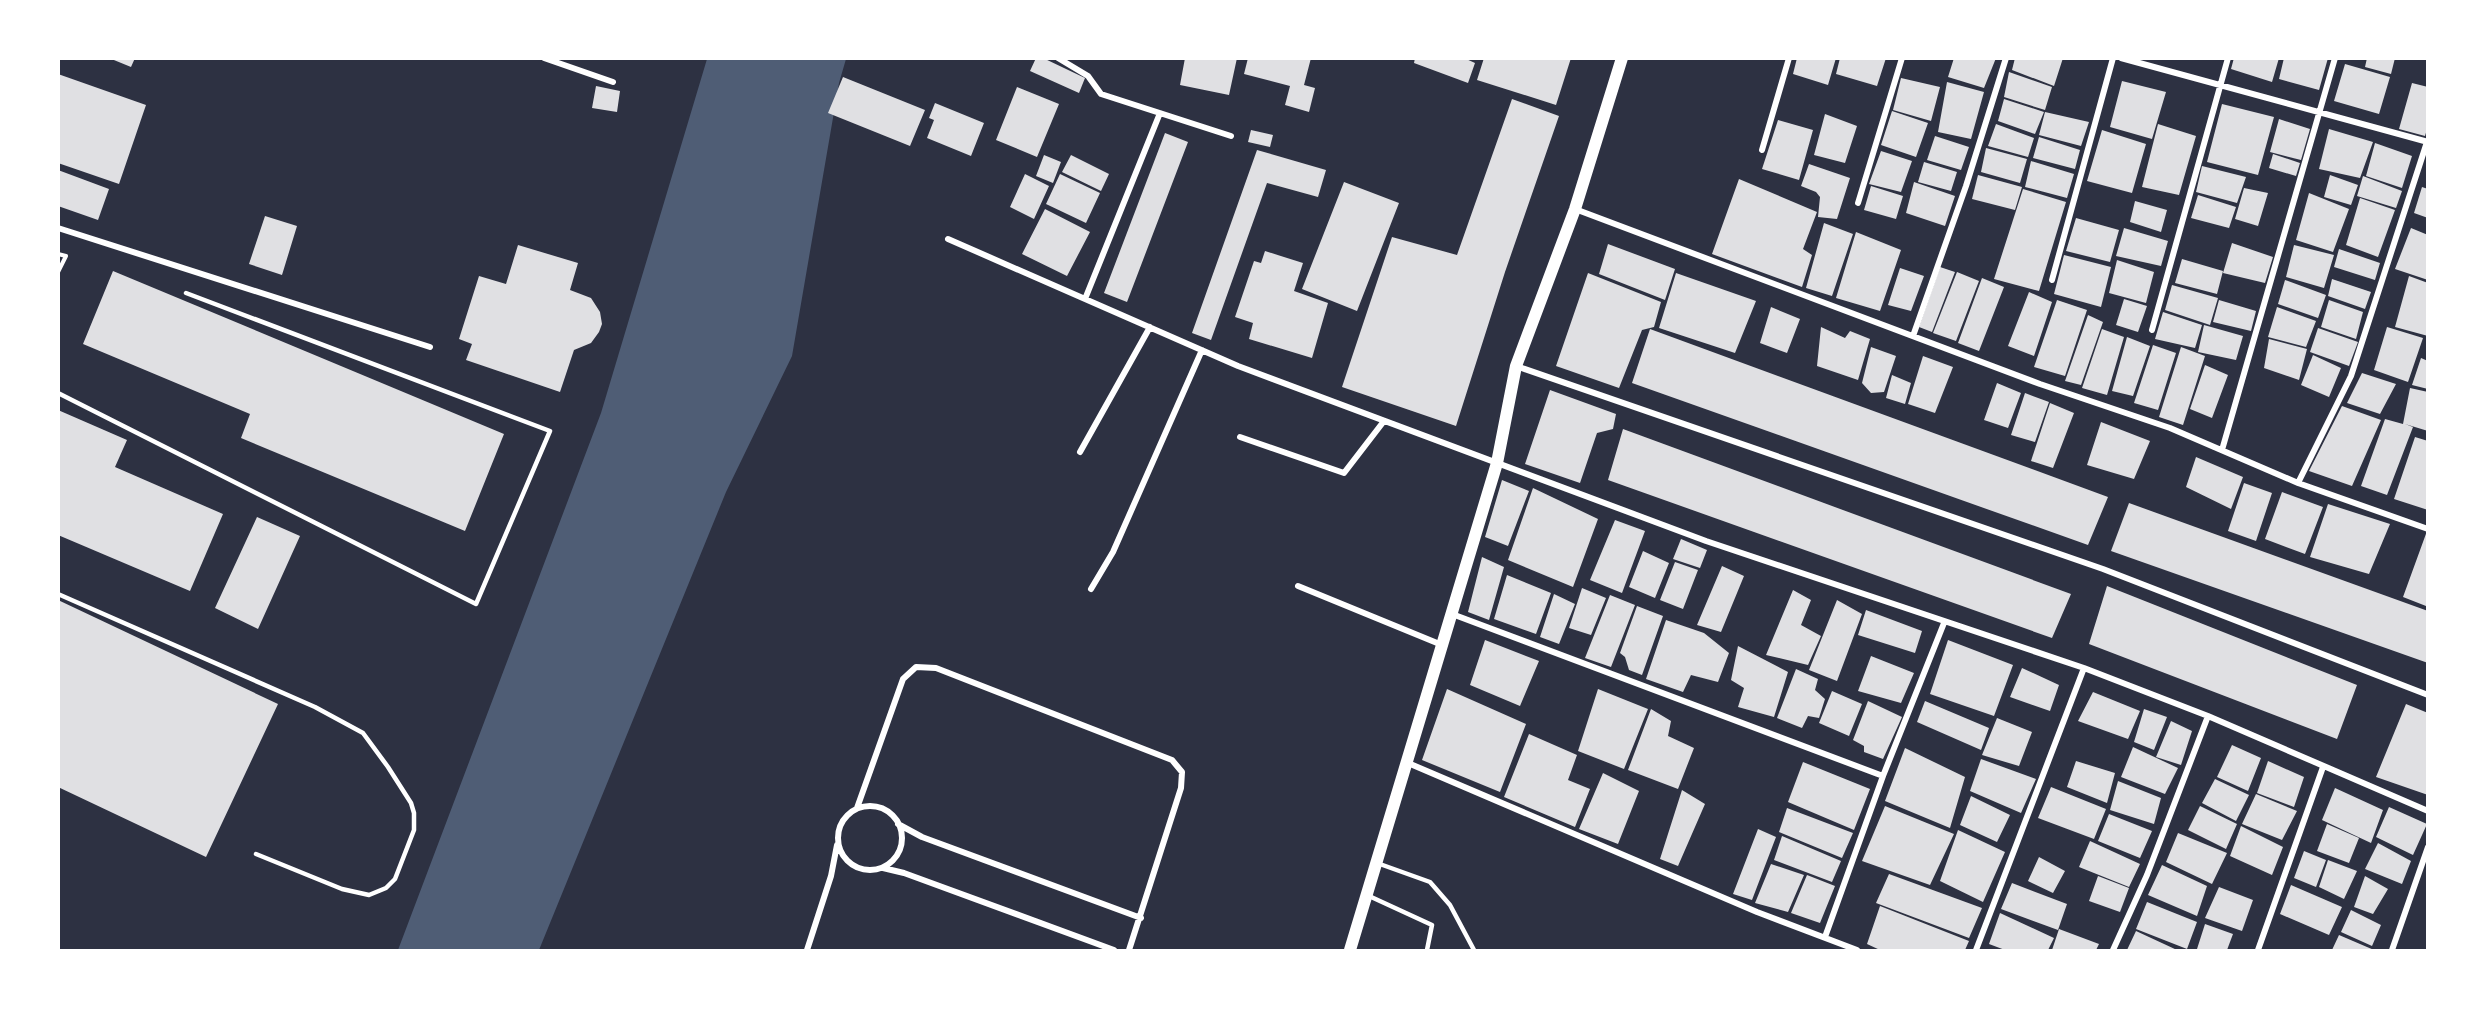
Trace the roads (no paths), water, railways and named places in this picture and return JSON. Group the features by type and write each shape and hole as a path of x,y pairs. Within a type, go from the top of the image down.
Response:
{"main road":[{"path":"1350,951 1497,463 1516,366 1575,209 1622,58"}],"street":[{"path":"544,58 613,82"},
{"path":"1058,58 1088,76 1101,94 1232,136"},
{"path":"1762,150 1789,58"},
{"path":"1858,203 1902,58"},
{"path":"1913,336 1966,186 2006,58"},
{"path":"2052,280 2113,58"},
{"path":"2121,58 2427,142 2351,376 2298,483"},
{"path":"2152,330 2228,58"},
{"path":"2222,450 2335,58"},
{"path":"1085,299 1160,113"},
{"path":"1575,209 2222,450 2298,483 2427,530"},
{"path":"58,228 430,347"},
{"path":"948,238 1202,350 1384,421 1706,541 1944,623 2084,668 2208,716 2427,812"},
{"path":"1080,452 1150,327"},
{"path":"1091,588 1113,552 1202,350"},
{"path":"1516,366 2103,569 2427,695"},
{"path":"1240,437 1344,473 1384,421"},
{"path":"1298,586 1443,645"},
{"path":"1452,615 1883,776"},
{"path":"1825,937 1883,776 1944,623"},
{"path":"807,951 831,876 842,822 857,808 903,679 916,667 936,668 1172,760 1182,772 1181,788 1130,951"},
{"path":"1976,951 2084,668"},
{"path":"2113,951 2147,875 2208,716"},
{"path":"1408,763 1757,912 1857,951"},
{"path":"2258,951 2323,766"},
{"path":"857,808 877,807 887,811 898,824 922,837 1141,918"},
{"path":"883,868 896,858 900,848 902,838 898,824"},
{"path":"838,842 841,853 856,868 867,871 883,868 904,873 1114,951"},
{"path":"2392,951 2427,847"}],"lane":[{"path":"58,393 476,604 550,431 186,293"},
{"path":"58,594 315,707 363,733 388,768 399,789 411,803 414,813 414,830 395,879 386,888 369,895 342,889 256,854"},
{"path":"1377,863 1430,882 1450,904 1474,951"},
{"path":"1367,895 1432,925 1427,951"}],"water":[{"path":"707,59 846,59 839,83 792,356 726,492 539,950 398,950 601,413"}]}
